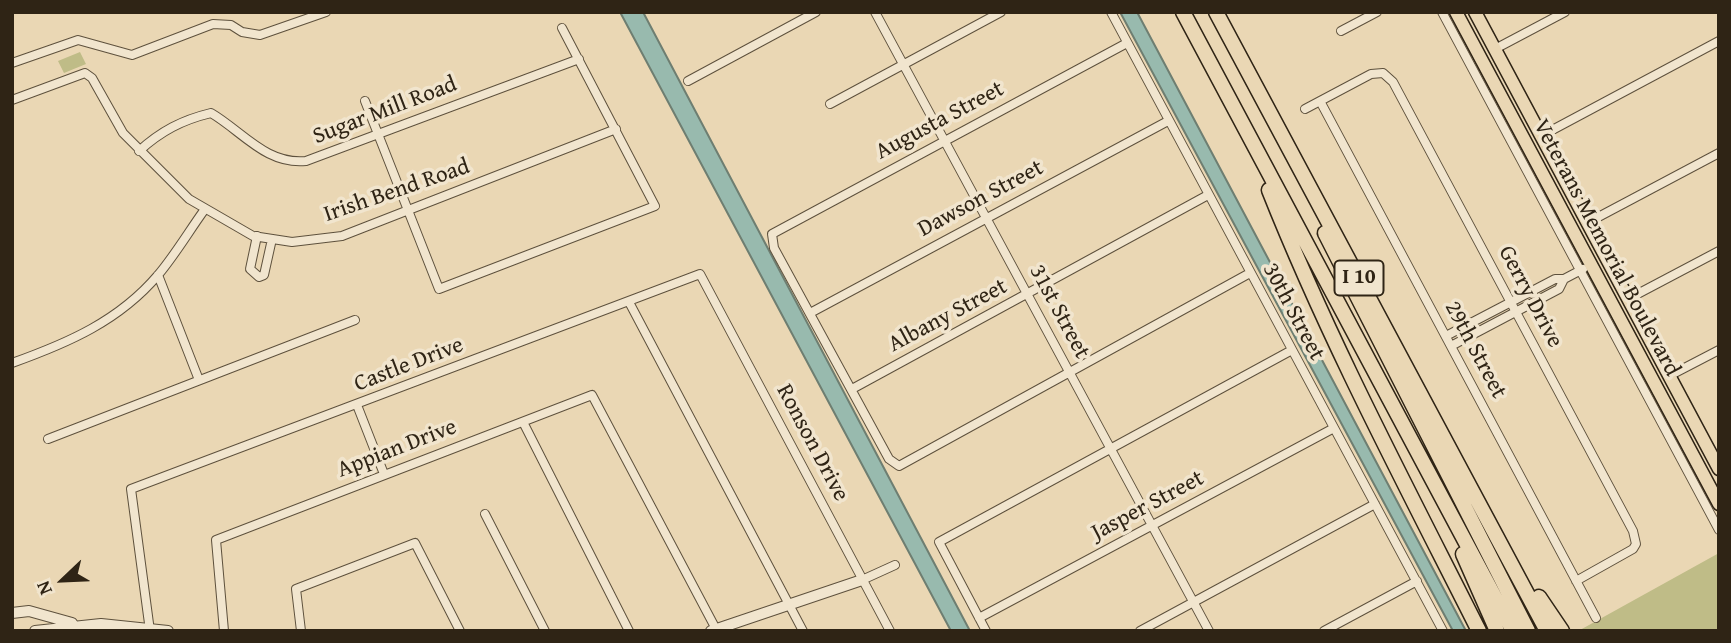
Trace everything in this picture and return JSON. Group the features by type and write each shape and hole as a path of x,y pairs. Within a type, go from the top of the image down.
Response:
{"highway":[{"name":"I 10","path":"1184,12 1513,631"},
{"name":"I 10","path":"1216,12 1547,631"},
{"path":"1243,123 1301,268 1479,631"},
{"path":"1276,125 1340,268 1528,631"},
{"path":"1441,497 1497,631"},
{"path":"1513,563 1523,572 1562,631"}],"main road":[{"name":"Veterans Memorial Boulevard","path":"1458,12 1547,182 1586,268 1611,303 1719,504"},
{"path":"1458,12 1477,37 1492,44"},
{"name":"Veterans Memorial Boulevard","path":"1475,12 1656,351 1714,451 1719,469"},
{"path":"1515,122 1542,162 1555,162"},
{"path":"1547,182 1560,183 1584,217"},
{"path":"1611,303 1642,349 1647,353 1656,351"},
{"path":"1697,464 1719,496"}],"street":[{"path":"12,63 78,40 132,55 213,24 231,25 243,32 260,35 326,12"},
{"path":"688,81 817,12"},
{"name":"31st Street","path":"875,12 1209,631"},
{"path":"830,104 1001,12"},
{"name":"30th Street","path":"1111,12 1443,631"},
{"path":"1341,31 1377,12"},
{"path":"1442,12 1586,268 1719,530"},
{"path":"1492,44 1565,12"},
{"path":"365,101 439,289 655,206 562,28"},
{"path":"1541,136 1719,41"},
{"name":"Augusta Street","path":"812,312 774,248 772,234 1127,43"},
{"name":"Sugar Mill Road","path":"139,151 154,137 177,123 211,113 259,149 294,162 306,161 579,59"},
{"name":"Irish Bend Road","path":"12,100 85,73 92,78 123,133 189,200 257,236 292,242 342,236 616,129"},
{"name":"Gerry Drive","path":"1320,101 1371,74 1383,73 1393,82 1511,302 1633,531 1636,544 1628,554 1576,581"},
{"path":"1305,109 1320,101"},
{"name":"29th Street","path":"1320,101 1596,618"},
{"name":"Dawson Street","path":"812,312 1168,121"},
{"path":"1584,217 1719,153"},
{"name":"Albany Street","path":"852,389 1028,296 1209,195"},
{"path":"12,363 61,345 107,322 158,275 205,209"},
{"path":"257,236 250,269 259,277 264,275 272,239"},
{"path":"1629,299 1719,251"},
{"path":"1446,337 1555,279 1564,279 1586,268"},
{"path":"812,312 842,376 852,389 889,459 899,466 1250,273"},
{"name":"Castle Drive","path":"150,629 131,489 700,274"},
{"name":"Ronson Drive","path":"700,274 890,631"},
{"path":"158,275 199,380"},
{"path":"1451,346 1559,289 1564,279"},
{"path":"629,302 803,631"},
{"path":"48,439 355,320"},
{"path":"1670,376 1719,350"},
{"path":"986,631 939,542 1292,351"},
{"name":"Appian Drive","path":"224,631 216,540 592,395 715,630"},
{"path":"357,405 384,474"},
{"path":"523,422 629,631"},
{"name":"Jasper Street","path":"979,618 1334,428"},
{"path":"1140,631 1375,504"},
{"path":"485,514 545,631"},
{"path":"301,631 296,589 415,543 460,631"},
{"path":"715,630 862,580 895,565"},
{"path":"1324,631 1417,581"},
{"path":"29,611 33,631 76,624"},
{"path":"12,613 29,611 76,624 168,631"}],"shaded area":[{"path":"80,52 86,64 64,73 58,61"},
{"path":"1719,553 1719,631 1580,630"}],"water":[{"path":"620,12 643,12 970,631 951,631"},
{"path":"1120,12 1137,12 1466,631 1453,631"}]}
